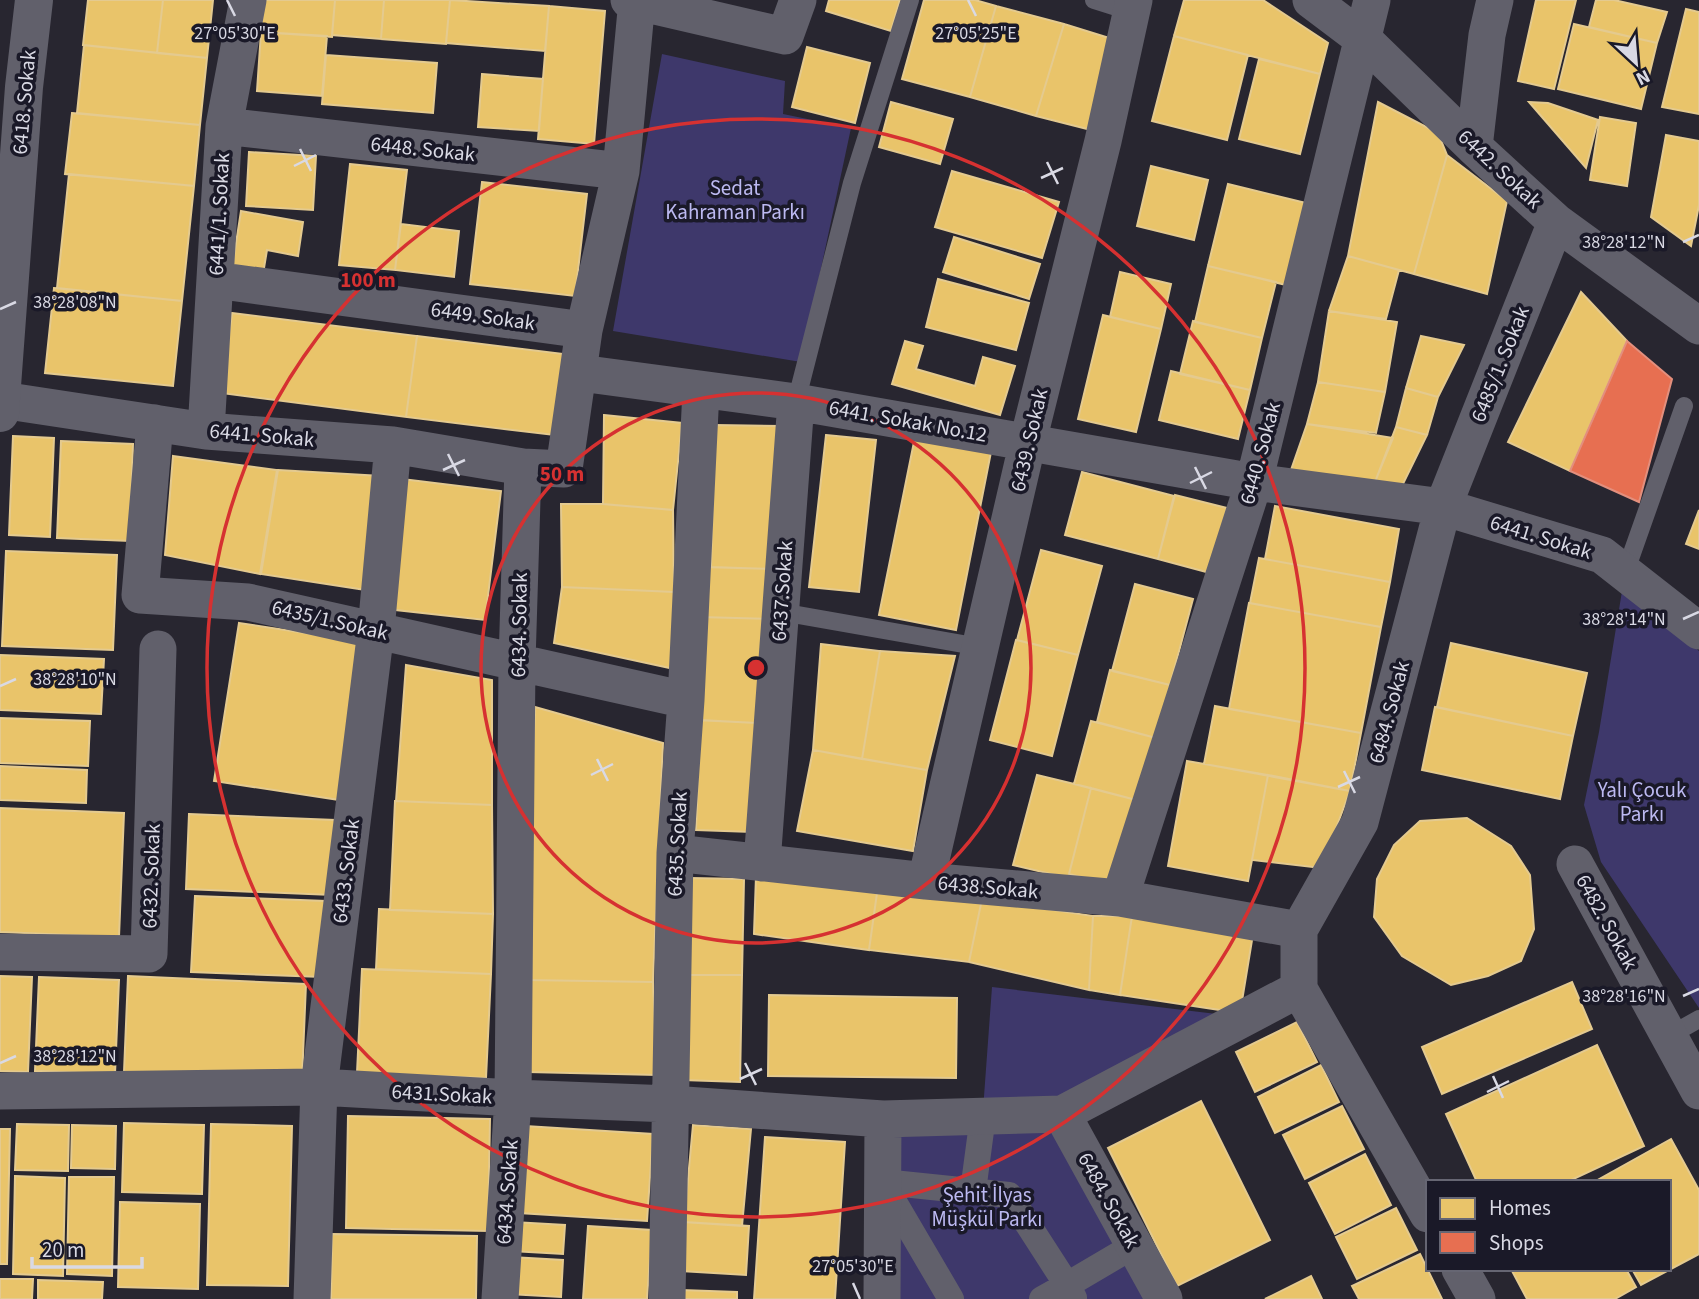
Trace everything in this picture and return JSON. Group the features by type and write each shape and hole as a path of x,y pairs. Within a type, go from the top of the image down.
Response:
{"street":[{"name":"6418. Sokak","path":"1,407 12,86 34,0"},
{"name":"6441/1. Sokak","path":"206,431 224,126 248,0"},
{"path":"629,0 785,36 798,0"},
{"path":"523,467 564,469 580,373 584,330 621,171 637,0"},
{"name":"6442. Sokak","path":"1311,0 1364,40 1556,222 1699,326"},
{"name":"6440. Sokak","path":"1120,898 1254,482 1372,0"},
{"path":"1474,147 1495,0"},
{"name":"6439. Sokak","path":"926,881 1133,6"},
{"name":"6448. Sokak","path":"224,126 621,171"},
{"name":"6485/1. Sokak","path":"1443,507 1556,222"},
{"name":"6449. Sokak","path":"215,280 584,330"},
{"name":"6441. Sokak No.12","path":"580,373 796,402 1254,482 1443,507"},
{"name":"6435. Sokak","path":"667,1299 675,853 686,700 701,390"},
{"name":"6437.Sokak","path":"762,863 796,402"},
{"name":"6441. Sokak","path":"1,407 206,431 393,445 523,467"},
{"name":"6435/1.Sokak","path":"155,423 140,595 248,602 686,700"},
{"name":"6433. Sokak","path":"312,1299 319,1087 376,630 393,445"},
{"name":"6434. Sokak","path":"500,1299 513,1098 517,662 523,467"},
{"name":"6441. Sokak","path":"1443,507 1602,555 1699,631"},
{"name":"6484. Sokak","path":"1426,1210 1299,989 1299,930 1360,822 1443,507"},
{"name":"6432. Sokak","path":"0,952 149,954 158,649"},
{"name":"6438.Sokak","path":"675,853 926,881 1120,898 1299,930"},
{"name":"6482. Sokak","path":"1575,864 1684,1028 1699,1091"},
{"path":"1062,1114 1299,989"},
{"name":"6431.Sokak","path":"0,1091 319,1087 671,1104 883,1119 1062,1114"},
{"name":"6484. Sokak","path":"1062,1114 1164,1299"},
{"path":"973,1191 983,1116"},
{"path":"882,1299 883,1119"},
{"path":"883,1182 1009,1195 1071,1292"},
{"path":"883,1182 951,1299"},
{"path":"1042,1299 1071,1292 1135,1245"},
{"path":"1461,1271 1477,1299"}],"lane":[{"path":"796,402 852,183 910,0"},
{"path":"1094,0 1133,6"},
{"path":"1625,573 1684,406"},
{"path":"781,612 980,647"}],"green space":[{"name":"Sedat Kahraman Parkı","path":"662,54 785,81 783,114 851,128 801,362 613,331"},
{"name":"Yalı Çocuk Parkı","path":"1623,585 1699,651 1699,1008 1601,862 1584,805"},
{"path":"992,987 1225,1015 1060,1107 983,1110"},
{"name":"Şehit İlyas Müşkül Parkı","path":"1062,1114 1164,1299 882,1299 883,1119"}],"building: Homes":[{"path":"88,0 163,0 157,53 83,45"},
{"path":"163,0 213,0 207,58 157,53"},
{"path":"264,0 335,0 332,37 261,32"},
{"path":"335,0 384,0 381,39 332,35"},
{"path":"384,0 450,0 446,44 381,39"},
{"path":"450,0 549,6 545,51 446,43"},
{"path":"829,0 900,0 891,31 826,11"},
{"path":"924,0 975,0 996,6 970,97 902,79"},
{"path":"1184,0 1263,0 1328,43 1320,74 1174,36"},
{"path":"1536,0 1576,0 1554,89 1518,81"},
{"path":"1596,0 1614,0 1667,12 1657,43 1589,27"},
{"path":"549,6 605,11 594,144 538,139"},
{"path":"996,6 1064,24 1036,116 970,97"},
{"path":"1686,9 1699,12 1699,114 1662,107"},
{"path":"1064,24 1122,42 1099,132 1036,116"},
{"path":"1574,24 1657,43 1641,109 1558,89"},
{"path":"261,32 327,36 322,96 257,91"},
{"path":"1174,36 1248,55 1227,140 1152,121"},
{"path":"84,45 207,58 200,125 77,113"},
{"path":"807,47 870,63 855,123 792,107"},
{"path":"326,55 437,63 433,113 322,104"},
{"path":"1259,59 1320,74 1300,154 1239,139"},
{"path":"482,74 543,79 539,131 478,127"},
{"path":"891,102 953,119 940,164 879,147"},
{"path":"1378,102 1438,133 1447,155 1414,274 1348,256"},
{"path":"1529,102 1548,103 1598,120 1586,168"},
{"path":"72,113 200,125 194,186 65,174"},
{"path":"1600,117 1636,123 1627,186 1590,180"},
{"path":"1666,135 1699,141 1699,205 1691,246 1651,217"},
{"path":"249,152 316,156 313,210 246,206"},
{"path":"1447,155 1507,201 1487,294 1414,274"},
{"path":"350,164 407,170 395,270 339,265"},
{"path":"1151,166 1208,180 1194,240 1137,226"},
{"path":"952,171 1059,202 1042,258 935,227"},
{"path":"69,174 194,186 182,301 57,288"},
{"path":"482,182 587,194 575,296 470,284"},
{"path":"1228,184 1306,203 1286,285 1208,266"},
{"path":"241,211 303,222 298,256 267,250 263,274 232,269"},
{"path":"401,224 459,231 454,277 395,270"},
{"path":"954,237 1040,264 1029,299 943,272"},
{"path":"1348,256 1399,270 1386,319 1329,311"},
{"path":"1208,266 1276,282 1262,338 1195,322"},
{"path":"1120,272 1171,284 1161,329 1110,317"},
{"path":"938,279 1029,303 1016,350 926,327"},
{"path":"54,288 182,301 173,386 45,373"},
{"path":"1581,292 1627,341 1570,471 1508,442"},
{"path":"1329,311 1397,322 1385,392 1318,382"},
{"path":"232,313 417,336 406,417 221,393"},
{"path":"1103,315 1161,329 1136,432 1078,419"},
{"path":"1193,321 1262,338 1250,390 1180,374"},
{"path":"417,336 564,354 554,435 406,417"},
{"path":"1421,336 1464,345 1438,397 1406,388"},
{"path":"905,341 923,346 916,369 975,386 983,357 1015,366 1000,415 892,384"},
{"path":"1171,371 1250,390 1238,439 1159,420"},
{"path":"1318,382 1385,392 1376,433 1307,424"},
{"path":"1406,388 1438,397 1427,435 1396,427"},
{"path":"604,415 682,423 673,510 603,504"},
{"path":"1307,424 1393,438 1375,482 1291,470"},
{"path":"715,425 780,426 775,569 711,567"},
{"path":"1396,427 1427,435 1402,486 1375,482"},
{"path":"826,435 876,440 859,592 809,587"},
{"path":"13,436 54,438 50,537 9,535"},
{"path":"915,437 991,452 956,630 879,615"},
{"path":"61,441 133,444 130,541 57,538"},
{"path":"173,456 277,470 260,574 165,555"},
{"path":"278,470 381,476 366,590 261,574"},
{"path":"1082,472 1174,496 1158,559 1065,535"},
{"path":"402,479 501,491 485,620 387,609"},
{"path":"1175,495 1227,508 1210,573 1158,559"},
{"path":"561,504 603,504 673,510 674,592 562,587"},
{"path":"1275,506 1399,529 1390,582 1265,559"},
{"path":"1699,510 1699,549 1686,544"},
{"path":"1041,550 1102,566 1078,655 1017,640"},
{"path":"6,551 117,555 113,650 2,646"},
{"path":"1259,558 1390,582 1381,627 1250,603"},
{"path":"702,567 775,569 774,619 700,617"},
{"path":"1135,584 1193,599 1170,685 1112,671"},
{"path":"562,587 674,592 674,669 554,643"},
{"path":"1249,603 1381,627 1361,733 1229,709"},
{"path":"700,617 774,619 756,723 696,720"},
{"path":"239,623 371,643 346,801 214,781"},
{"path":"1016,640 1078,655 1052,756 990,740"},
{"path":"1451,643 1587,673 1573,736 1437,707"},
{"path":"821,644 880,651 862,759 813,750"},
{"path":"880,651 955,656 927,770 862,759"},
{"path":"0,655 104,659 101,714 0,710"},
{"path":"406,665 492,680 492,805 396,801"},
{"path":"1110,670 1170,685 1156,738 1097,722"},
{"path":"1215,706 1361,733 1350,791 1204,764"},
{"path":"535,707 663,743 653,982 525,980"},
{"path":"1435,707 1573,736 1560,799 1422,770"},
{"path":"0,718 90,721 88,766 0,763"},
{"path":"700,720 756,723 752,832 696,830"},
{"path":"1091,721 1156,738 1140,801 1074,784"},
{"path":"813,750 927,770 913,851 797,831"},
{"path":"1187,761 1268,775 1248,881 1168,866"},
{"path":"0,766 87,770 86,803 0,800"},
{"path":"1037,775 1091,788 1068,878 1013,865"},
{"path":"1268,775 1350,791 1321,868 1252,860"},
{"path":"1091,788 1140,801 1117,886 1069,874"},
{"path":"395,801 492,805 493,914 390,910"},
{"path":"0,808 124,813 119,937 0,932"},
{"path":"189,814 335,820 332,895 186,889"},
{"path":"1467,818 1511,846 1530,875 1534,929 1521,961 1488,976 1451,985 1402,956 1374,917 1377,879 1394,845 1420,821"},
{"path":"756,876 877,893 869,950 754,934"},
{"path":"690,878 744,879 742,975 688,975"},
{"path":"877,893 982,899 969,962 869,950"},
{"path":"195,896 326,901 322,977 191,972"},
{"path":"982,899 1093,916 1089,990 969,962"},
{"path":"379,909 493,914 491,974 376,969"},
{"path":"1093,916 1132,916 1120,995 1089,990"},
{"path":"1132,916 1253,934 1240,1013 1120,995"},
{"path":"362,969 491,974 486,1078 357,1073"},
{"path":"686,975 742,975 740,1082 683,1080"},
{"path":"0,976 32,977 28,1072 0,1071"},
{"path":"128,976 306,984 302,1079 124,1072"},
{"path":"39,977 119,980 115,1074 35,1071"},
{"path":"525,980 653,982 657,1075 528,1072"},
{"path":"1572,982 1592,1029 1442,1094 1422,1047"},
{"path":"769,995 957,998 956,1078 768,1076"},
{"path":"1297,1022 1317,1062 1255,1092 1236,1052"},
{"path":"1597,1045 1644,1146 1571,1180 1476,1180 1446,1114"},
{"path":"1321,1065 1339,1102 1275,1133 1258,1097"},
{"path":"1201,1101 1270,1240 1177,1286 1108,1148"},
{"path":"1342,1106 1364,1149 1305,1179 1283,1135"},
{"path":"348,1116 490,1119 488,1231 346,1228"},
{"path":"124,1123 204,1125 202,1194 122,1192"},
{"path":"17,1124 69,1125 68,1171 15,1170"},
{"path":"211,1124 292,1126 288,1286 207,1285"},
{"path":"72,1125 116,1126 115,1169 71,1168"},
{"path":"693,1125 751,1129 742,1226 684,1222"},
{"path":"525,1126 653,1134 647,1221 519,1213"},
{"path":"0,1129 10,1129 7,1264 0,1264"},
{"path":"765,1137 845,1142 835,1299 754,1299"},
{"path":"1671,1139 1699,1190 1699,1254 1671,1269 1671,1180 1598,1180"},
{"path":"1365,1154 1391,1205 1335,1234 1309,1183"},
{"path":"15,1176 65,1178 63,1276 13,1274"},
{"path":"69,1177 114,1177 112,1276 67,1274"},
{"path":"120,1202 200,1204 198,1289 118,1287"},
{"path":"1396,1208 1417,1250 1357,1279 1336,1237"},
{"path":"513,1222 565,1225 563,1254 512,1251"},
{"path":"684,1222 749,1226 746,1275 681,1271"},
{"path":"588,1226 652,1230 647,1299 583,1299"},
{"path":"332,1234 477,1236 476,1299 331,1299"},
{"path":"1420,1254 1442,1299 1359,1299 1352,1286"},
{"path":"511,1257 563,1260 561,1297 509,1294"},
{"path":"1512,1271 1627,1271 1636,1287 1615,1299 1527,1299"},
{"path":"1633,1271 1667,1271 1641,1285"},
{"path":"1311,1276 1322,1299 1265,1299"},
{"path":"0,1279 33,1279 32,1299 0,1299"},
{"path":"38,1280 103,1282 102,1299 38,1299"},
{"path":"681,1290 737,1292 737,1299 681,1299"}],"building: Shops":[{"path":"1627,341 1672,379 1639,502 1570,471"}]}
